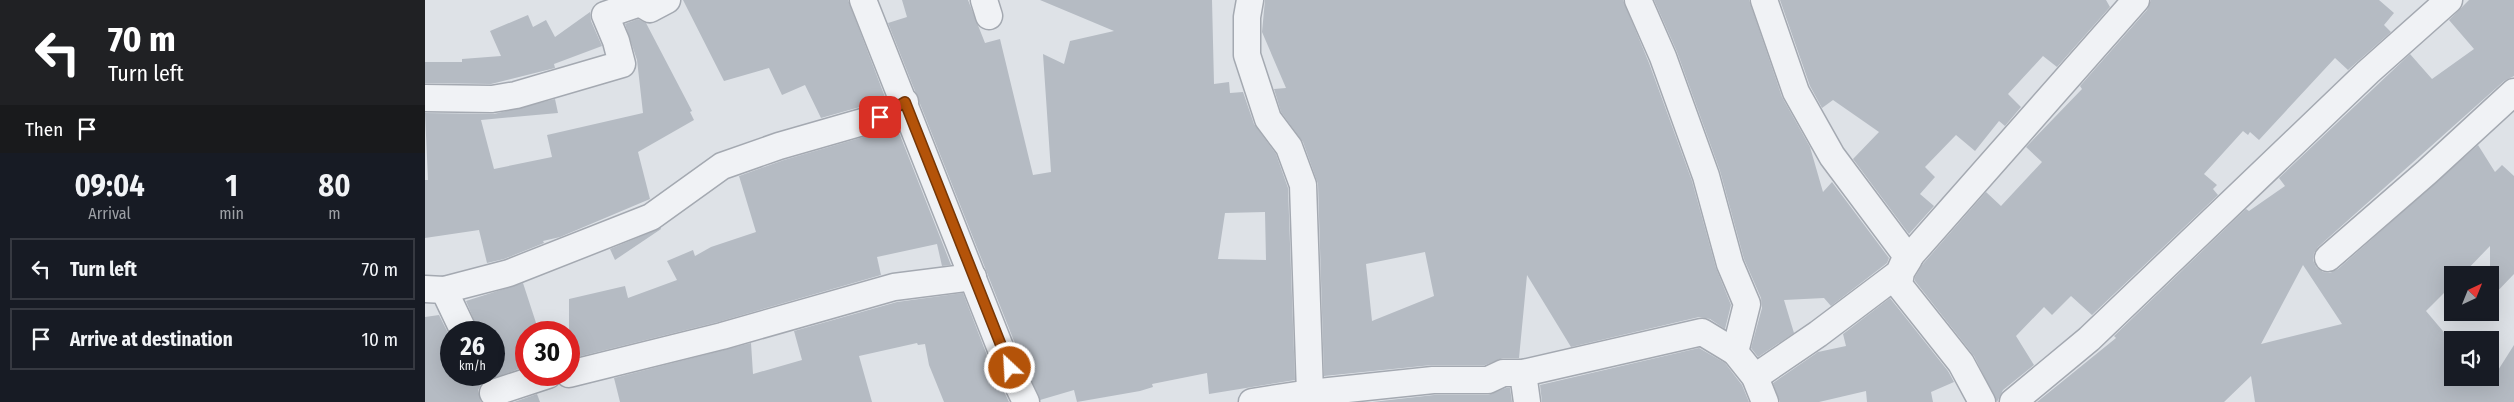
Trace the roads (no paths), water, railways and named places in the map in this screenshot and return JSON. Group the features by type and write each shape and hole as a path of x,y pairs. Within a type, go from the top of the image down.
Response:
{"street":[{"path":"425,98 492,99 622,64 616,41 605,15 640,3 650,8 667,0"},
{"path":"863,0 905,102 1002,352 1027,402"},
{"path":"1249,0 1247,55 1268,119 1289,147 1303,185 1310,392"},
{"path":"1638,0 1663,57 1703,167 1730,264 1747,304 1735,352"},
{"path":"1764,0 1796,92 1832,156 1909,259"},
{"path":"1755,377 1899,273 1903,264 2136,0"},
{"path":"2013,402 2089,339 2368,72 2449,0"},
{"path":"2328,258 2427,172 2514,92"},
{"path":"456,321 434,290 509,273 651,217 722,166 779,146 880,117 905,102"},
{"path":"1909,259 1901,272 1899,285 1961,363 1982,402"},
{"path":"580,371 722,336 894,287 973,277"},
{"path":"1252,402 1310,392 1433,380 1488,380 1503,373 1523,373 1702,332 1735,352 1755,377 1765,402"},
{"path":"1523,373 1527,402"},
{"path":"491,390 515,384"}]}
